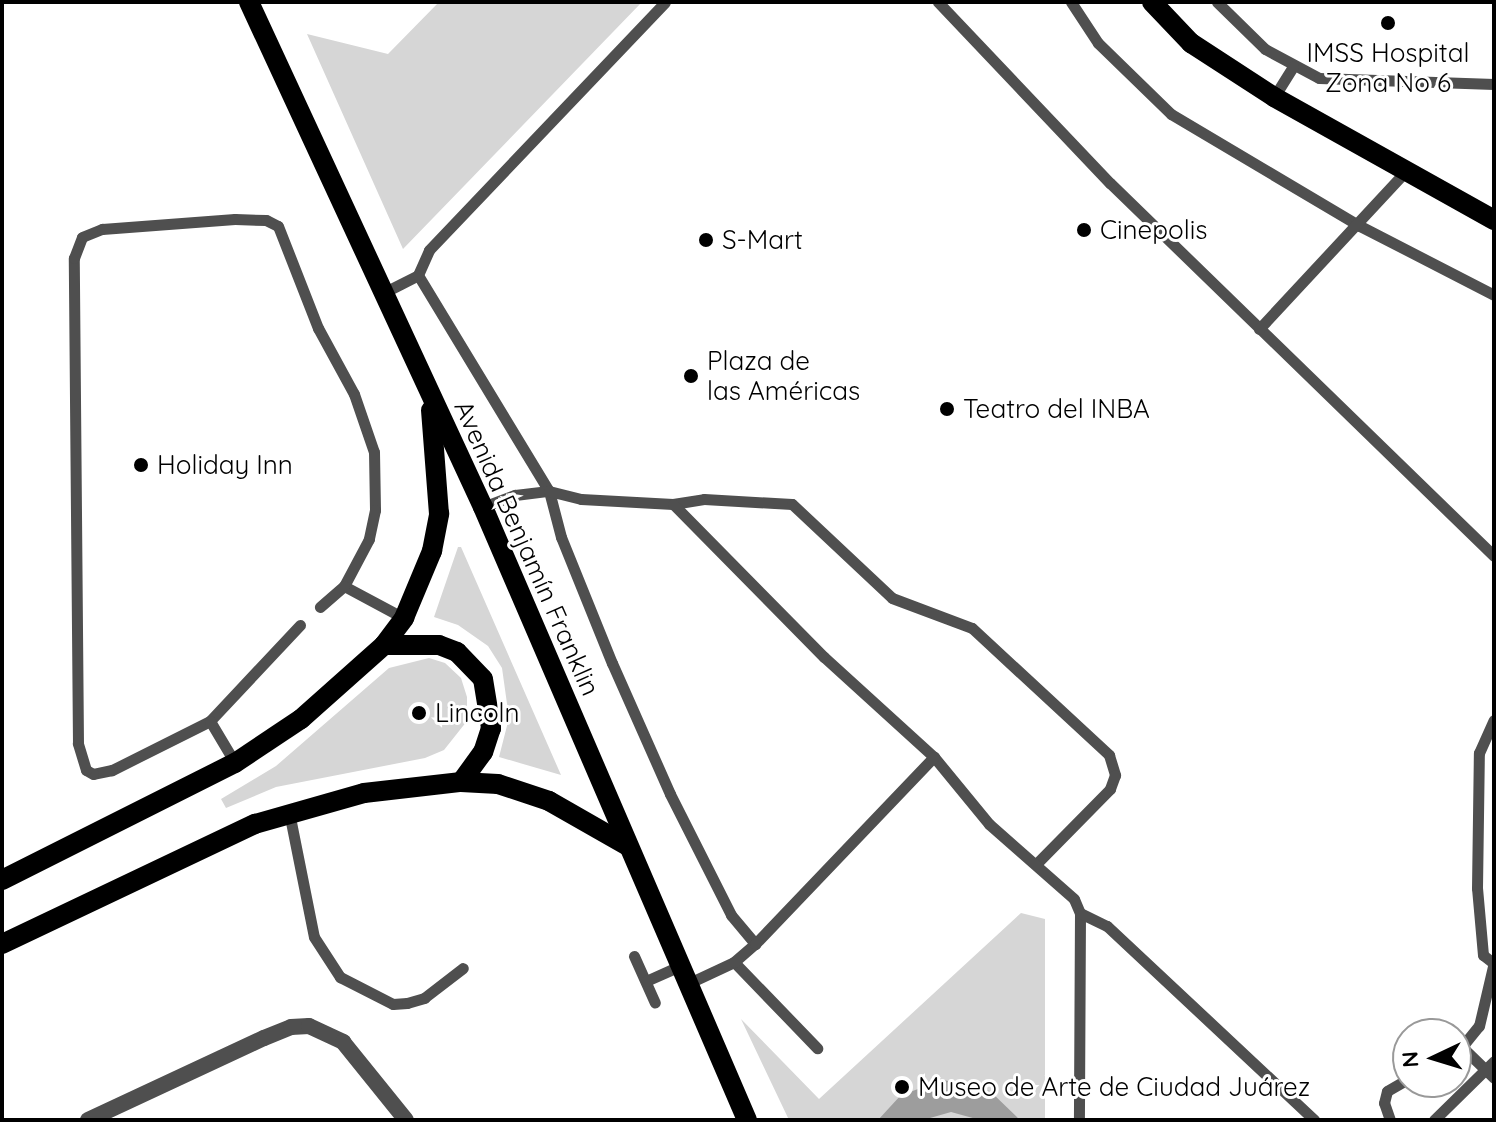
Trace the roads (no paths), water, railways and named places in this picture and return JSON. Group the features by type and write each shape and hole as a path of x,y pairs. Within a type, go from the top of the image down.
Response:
{"main road":[{"name":"Avenida Benjamín Franklin","path":"249,2 483,507 747,1120"},
{"path":"1152,2 1191,43 1274,97 1494,220"},
{"path":"2,880 235,763 301,719 384,645 404,618 432,551 439,514 429,392"},
{"path":"384,645 439,645 457,652 483,679 491,728 483,752 461,782"},
{"path":"2,944 289,812 364,793 461,782 525,791 628,846"}],"street":[{"path":"88,1120 264,1038 291,1027 309,1026 343,1042 406,1120"}],"lane":[{"path":"383,293 418,275 429,250 665,2"},
{"path":"938,2 1110,183 1494,556"},
{"path":"1071,2 1098,43 1171,114 1360,226 1494,295"},
{"path":"1217,2 1254,40 1293,67 1338,80 1494,84"},
{"path":"1274,97 1293,67"},
{"path":"1259,329 1360,226 1405,172"},
{"path":"300,625 210,721 103,773 86,770 80,756 74,258 82,237 102,229 235,219 266,220 278,226 318,328 354,394 374,452 375,510 369,539 344,586 320,607"},
{"path":"418,275 549,491 561,537 670,794 731,915 755,944"},
{"path":"483,507 515,495 549,491 581,499 673,504 704,499 792,504 892,598 972,628 1109,755 1115,775 1110,789 1037,863"},
{"path":"673,504 824,657 934,757 989,824 1037,863 1074,899 1080,913 1079,1120"},
{"path":"344,586 404,618"},
{"path":"1472,1030 1488,1003 1493,962 1483,955 1477,888 1479,753 1494,720"},
{"path":"210,721 235,763"},
{"path":"646,981 734,962 755,944 934,757"},
{"path":"289,812 314,937 340,977 393,1004 407,1003 424,998 463,968"},
{"path":"1080,913 1107,926 1314,1120"},
{"path":"634,956 655,1003"},
{"path":"734,962 817,1048"},
{"path":"1434,1120 1491,1070 1472,1058"},
{"path":"1390,1120 1384,1103 1387,1091 1392,1088"}],"place":[{"name":"IMSS Hospital Zona No 6","path":"1388,23"},
{"name":"Cinepolis","path":"1084,230"},
{"name":"S-Mart","path":"706,240"},
{"name":"Plaza de las Américas","path":"691,376"},
{"name":"Teatro del INBA","path":"947,409"},
{"name":"Holiday Inn","path":"141,465"},
{"name":"Lincoln","path":"419,713"},
{"name":"Museo de Arte de Ciudad Juárez","path":"902,1087"}]}
